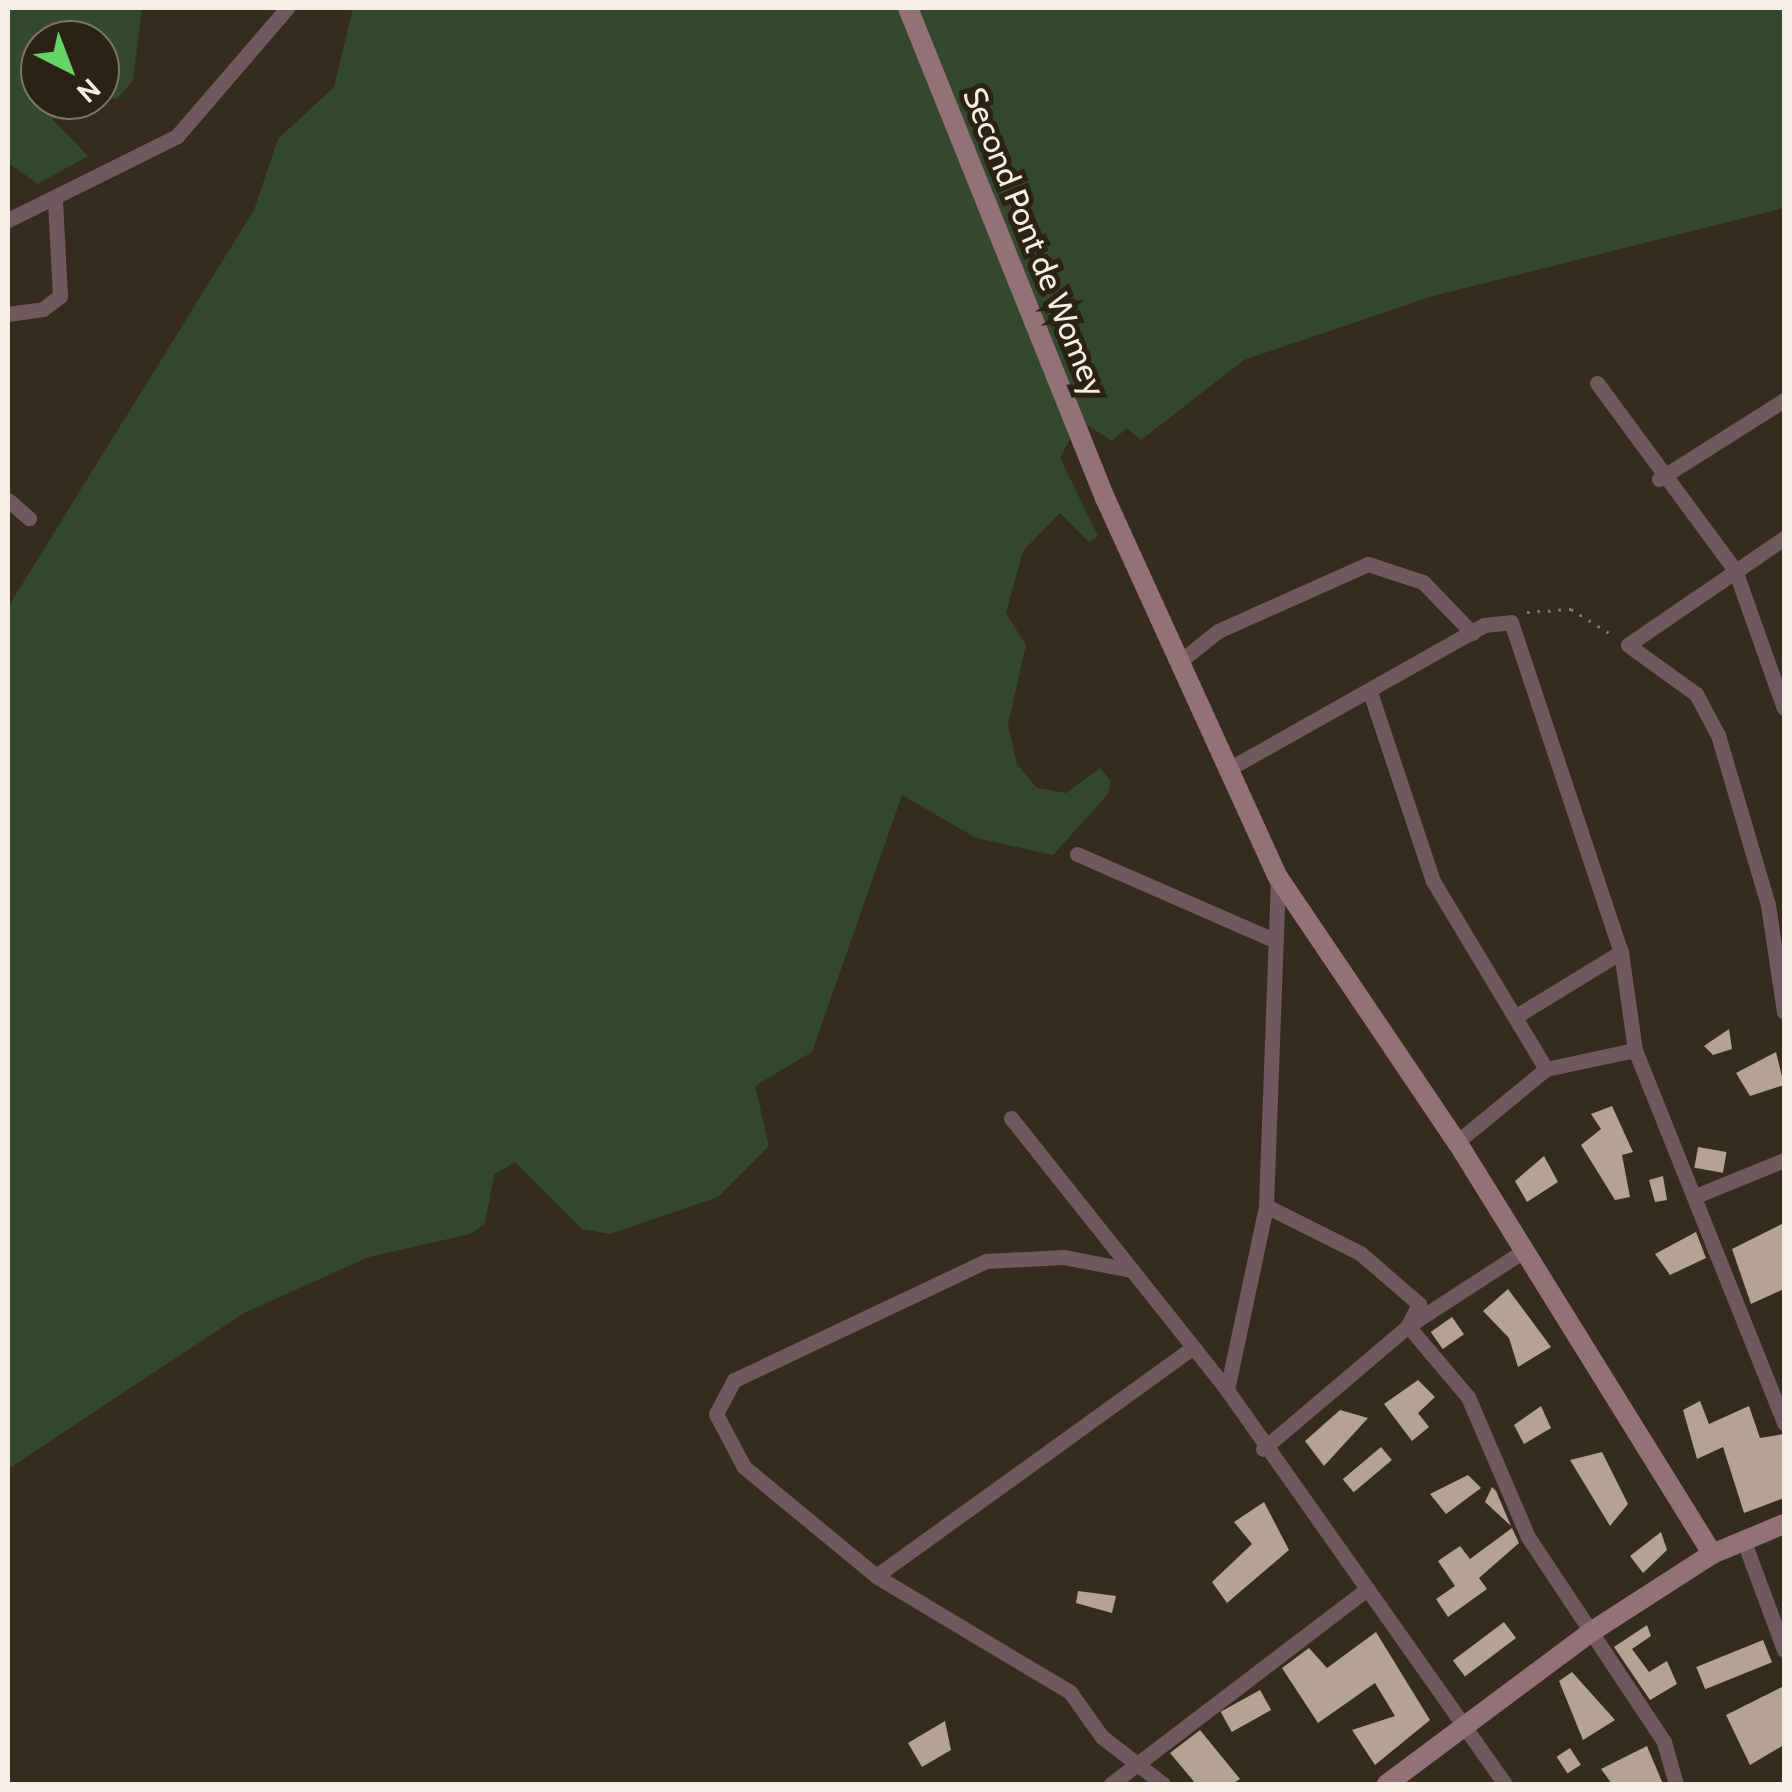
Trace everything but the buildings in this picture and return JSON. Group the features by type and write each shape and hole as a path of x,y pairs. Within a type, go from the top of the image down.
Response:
{"main road":[{"name":"Second Pont de Womey","path":"908,8 1105,498 1178,663 1232,767 1278,877 1458,1142 1519,1254 1712,1554"},
{"path":"1387,1784 1592,1632 1712,1554 1784,1524"}],"street":[{"path":"8,220 55,200 177,136 287,8"},
{"path":"8,314 44,310 60,296 55,200"},
{"path":"1598,383 1660,479 1735,570 1784,708"},
{"path":"1660,479 1784,400"},
{"path":"8,500 29,518"},
{"path":"1784,538 1628,645 1707,710 1776,903 1784,1012"},
{"path":"1178,663 1218,632 1368,564 1422,582 1472,633"},
{"path":"1232,767 1371,695 1472,633 1510,622 1621,952 1635,1050 1698,1195 1784,1424"},
{"path":"1371,695 1433,881 1518,1015 1546,1069"},
{"path":"1077,854 1270,938"},
{"path":"1227,1390 1266,1206 1270,938 1278,877"},
{"path":"1518,1015 1621,952"},
{"path":"1458,1142 1546,1069 1635,1050"},
{"path":"1011,1118 1227,1390 1263,1448 1469,1725 1506,1784"},
{"path":"1698,1195 1784,1160"},
{"path":"1266,1206 1360,1252 1419,1304 1408,1326"},
{"path":"1263,1448 1408,1326 1519,1254"},
{"path":"1131,1270 1064,1257 986,1260 734,1380 716,1414 736,1456 876,1576 1070,1692 1102,1737 1143,1762 1163,1784"},
{"path":"1408,1326 1468,1397 1528,1537 1664,1742 1676,1784"},
{"path":"876,1576 1193,1347"},
{"path":"1744,1540 1784,1650"},
{"path":"1111,1784 1366,1589"}],"path":[{"path":"1510,622 1532,608 1571,608 1628,645"}],"green space":[{"path":"8,8 142,8 133,81 120,96 120,20 20,20 20,120 53,120 88,156 38,184 8,163"},
{"path":"353,8 1784,8 1784,208 1433,296 1244,360 1141,440 1127,428 1112,441 1080,420 1060,458 1098,536 1089,542 1060,513 1023,551 1006,613 1026,645 1008,725 1017,764 1037,788 1066,793 1100,768 1111,781 1108,794 1053,855 976,838 902,795 812,1052 755,1086 769,1146 718,1197 610,1234 582,1229 515,1162 494,1175 485,1224 470,1234 369,1257 244,1313 8,1469 8,607 254,210 278,139 334,87"}]}
